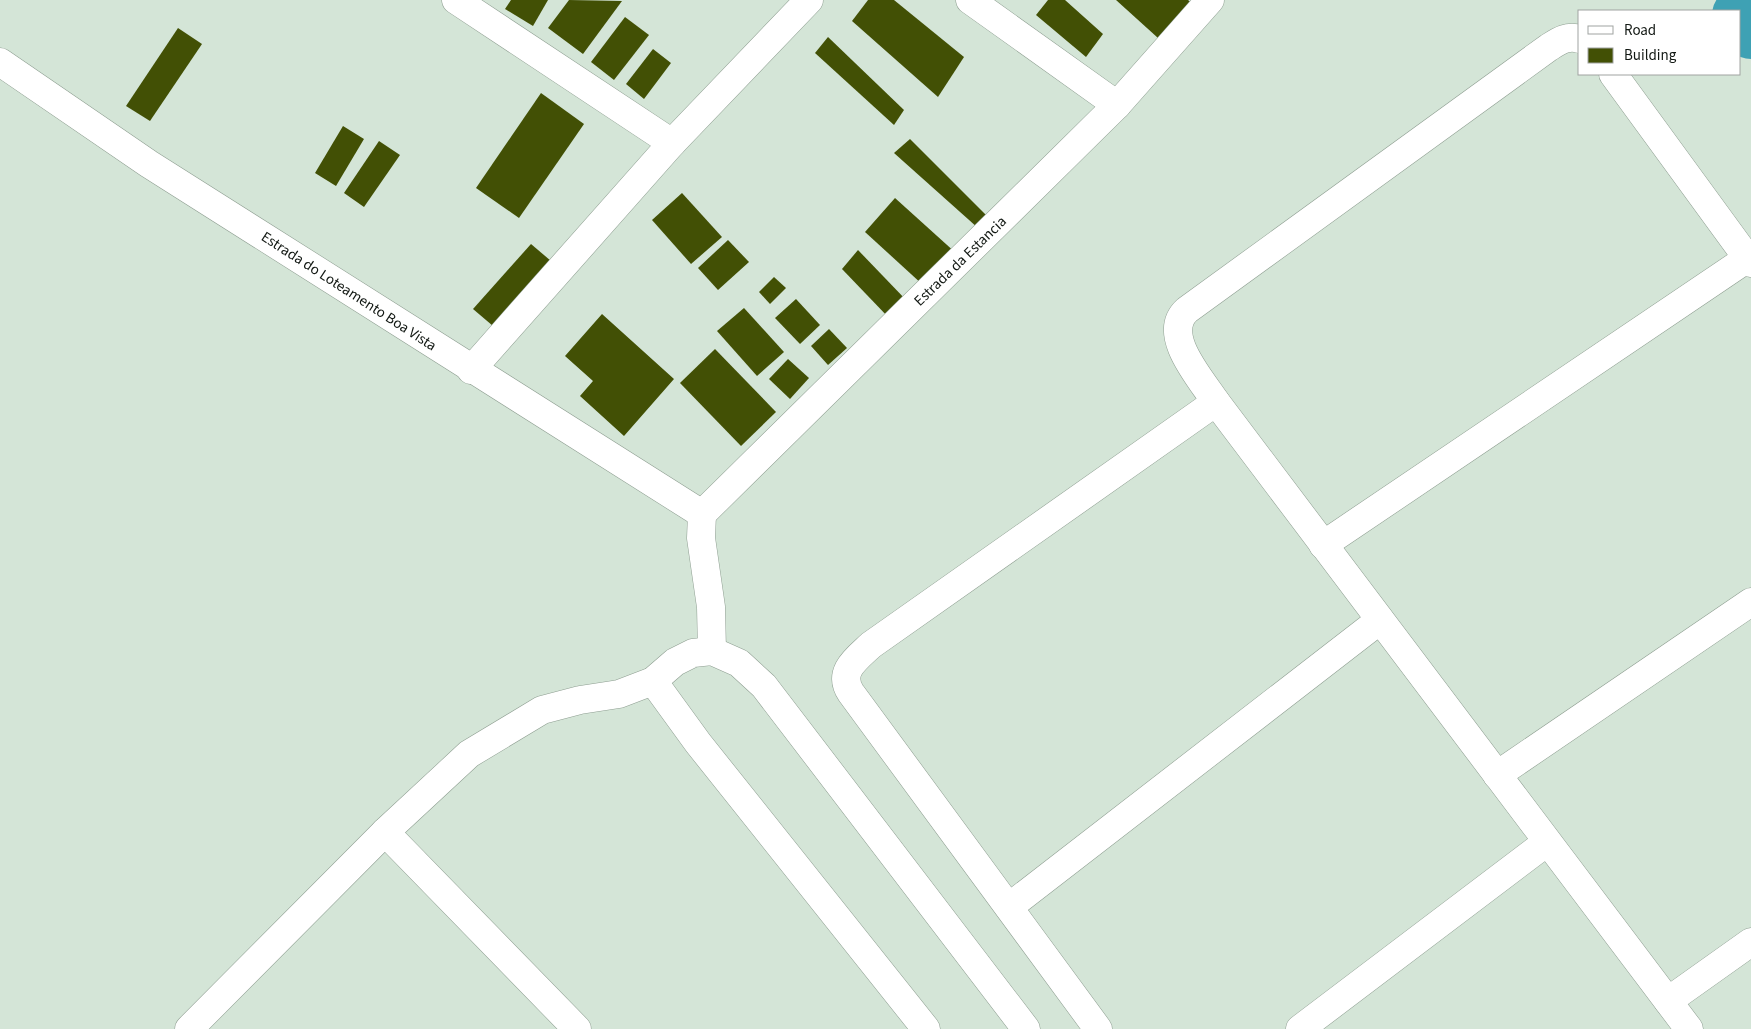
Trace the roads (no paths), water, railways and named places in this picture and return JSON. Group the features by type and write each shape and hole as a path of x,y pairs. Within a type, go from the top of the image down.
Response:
{"street":[{"path":"456,0 672,143"},
{"path":"471,370 672,143 809,0"},
{"path":"970,0 1117,106"},
{"name":"Estrada da Estancia","path":"702,514 1117,106 1210,0"},
{"path":"1578,38 1572,36 1564,38 1548,48 1181,316 1176,330 1182,348 1216,402 1689,1029"},
{"name":"Estrada do Loteamento Boa Vista","path":"0,62 149,164 471,370 702,514"},
{"path":"1323,545 1749,261 1614,75"},
{"path":"1098,1029 851,694 846,686 845,675 851,665 871,645 1216,402"},
{"path":"702,514 701,538 711,607 712,651"},
{"path":"1497,775 1751,602"},
{"path":"1009,907 1380,620"},
{"path":"189,1029 385,832 469,754 542,710 580,700 619,694 653,681 675,662 693,653 712,651 739,663 764,686 1026,1029"},
{"path":"653,681 698,744 926,1029"},
{"path":"385,832 577,1029"},
{"path":"1300,1029 1548,842"},
{"path":"1668,1001 1751,942"}],"waterway":[{"path":"1741,16 1751,31"}]}
